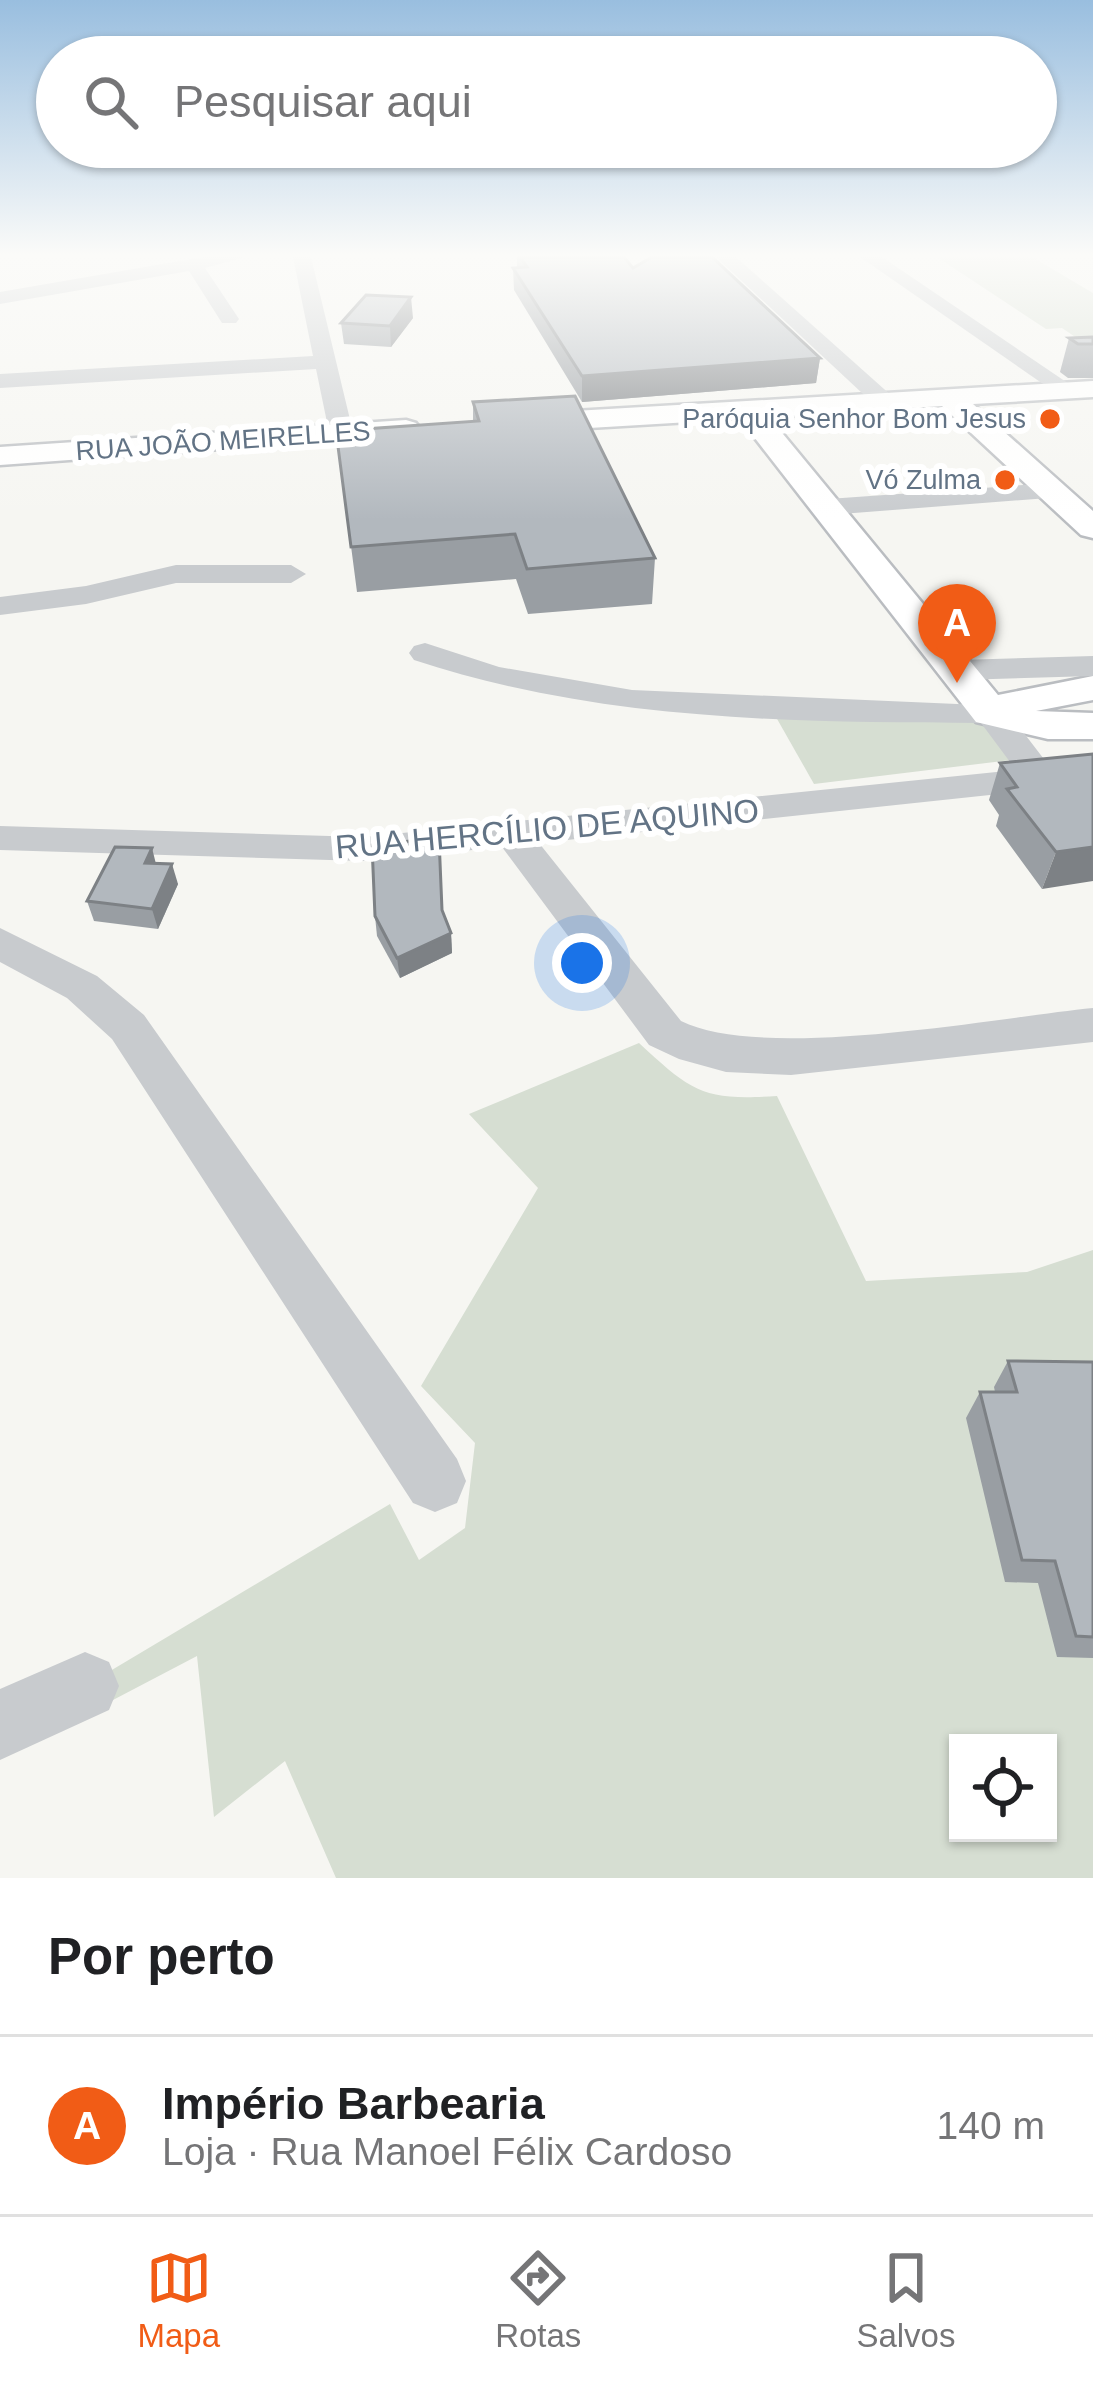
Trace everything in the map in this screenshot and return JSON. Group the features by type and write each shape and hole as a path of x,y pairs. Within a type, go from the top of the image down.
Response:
{"main road":[{"path":"487,425 1085,390"},
{"path":"949,398 1093,528"},
{"path":"748,410 992,713 1048,726 1093,726"},
{"name":"RUA JOÃO MEIRELLES","path":"0,456 441,427"},
{"path":"992,713 1016,702 1093,688"}],"street":[{"path":"321,345 341,432"},
{"path":"822,345 885,402"},
{"path":"1011,345 1085,390"},
{"path":"0,381 325,362"},
{"path":"827,507 1052,491"},
{"path":"0,607 86,595 176,574 291,574"},
{"path":"425,653 467,669 648,702 992,713 1041,778"},
{"path":"959,670 1093,666"},
{"name":"RUA HERCÍLIO DE AQUINO","path":"0,838 305,850 512,834 1093,772"},
{"path":"512,834 665,1033 698,1052 744,1059 790,1058 1093,1024"},
{"path":"0,944 82,987 128,1027 435,1481"},
{"path":"0,1724 85,1686"}],"shaded area":[{"path":"772,710 981,722 1011,760 814,784"},
{"path":"639,1043 700,1090 732,1097 777,1096 866,1281 1027,1272 1093,1250 1093,1878 336,1878 285,1761 214,1817 197,1656 92,1711 85,1686 390,1504 419,1560 465,1528 475,1443 421,1386 538,1188 469,1114"}],"building":[{"path":"562,345 806,345 820,358 582,376"},
{"path":"575,396 655,558 527,569 515,534 351,547 336,431 479,421 473,402"},
{"path":"1093,754 1093,847 1056,852 1007,789 1017,787 1000,763"},
{"path":"439,838 442,910 451,933 397,958 375,916 372,845"},
{"path":"115,847 152,848 145,863 172,864 152,909 87,901"},
{"path":"1008,1361 1093,1362 1093,1637 1076,1636 1055,1561 1022,1560 980,1392 1017,1392"}],"place":[{"name":"Paróquia Senhor Bom Jesus","path":"1050,419"},
{"name":"Vó Zulma","path":"1005,480"},
{"name":"Império Barbearia","path":"957,683"}]}
